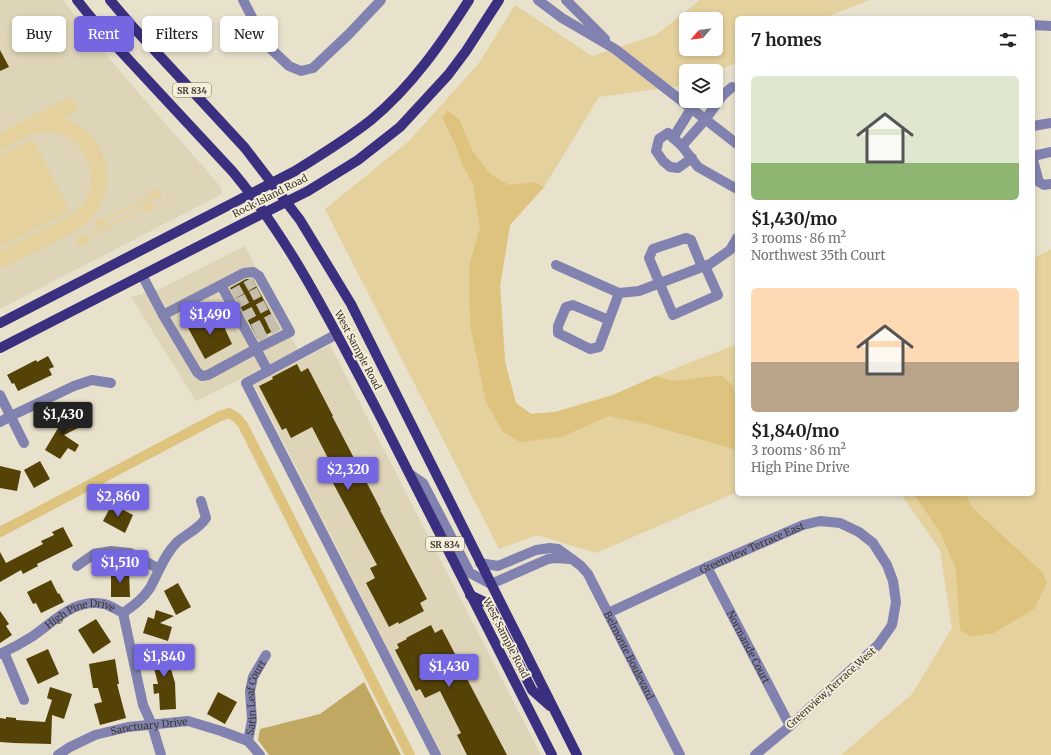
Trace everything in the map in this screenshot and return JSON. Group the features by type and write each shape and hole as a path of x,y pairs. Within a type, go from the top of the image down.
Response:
{"main road":[{"name":"West Sample Road","path":"77,0 111,40 221,159 251,194 302,270 410,474 552,755"},
{"name":"West Sample Road","path":"110,0 138,33 246,148 300,220 351,304 577,755"},
{"name":"Rock Island Road","path":"0,323 251,194 320,156 376,115 397,96 444,38 469,0"},
{"name":"Rock Island Road","path":"0,348 286,203 314,188 358,160 400,127 448,75 466,51 499,0"},
{"path":"470,595 489,604 532,690 553,708"}],"street":[{"path":"243,0 270,48 289,66 301,71 313,68 349,34 381,0"},
{"path":"538,0 562,18 615,49"},
{"path":"566,0 615,49 735,142"},
{"path":"1035,25 1051,26"},
{"path":"723,90 734,88"},
{"path":"682,146 705,120 722,96 734,88"},
{"path":"673,138 692,109"},
{"path":"1035,126 1051,122"},
{"path":"692,158 678,168 670,167 663,161 656,151 659,139 668,133 682,146 692,158 698,167 735,188"},
{"path":"1035,156 1051,152"},
{"path":"1035,167 1039,182 1044,185 1051,184"},
{"path":"686,238 691,240 718,295 673,315 659,283 650,258 653,249 686,238"},
{"path":"556,265 619,293 639,291 710,264 730,250 735,241"},
{"path":"142,275 163,315 197,372 202,376 208,375 290,332 279,320 257,281 259,276 253,272 244,273 163,315"},
{"path":"221,285 236,305 252,335 256,349 268,371"},
{"path":"609,320 573,305 566,307 558,326 558,333 590,349 599,347 609,320 619,293"},
{"path":"337,334 246,382 436,755"},
{"path":"0,422 74,386 92,380 111,383"},
{"path":"0,395 24,442"},
{"path":"410,474 423,483 470,573 491,584 548,559 572,559"},
{"path":"123,613 139,602 150,588 169,551 191,531 202,525 206,518 200,500"},
{"name":"Greenview Terrace East","path":"608,613 803,525 820,521 840,523 859,532 873,543 887,565"},
{"name":"Belmonte Boulevard","path":"480,563 498,566 536,550 550,548 558,550 581,566 588,574 680,755"},
{"path":"78,566 94,554 111,551 130,553 159,569"},
{"name":"Greenview Terrace West","path":"755,755 790,726 878,645 892,625 896,602 893,581 887,565"},
{"name":"Normande Court","path":"708,567 790,726"},
{"name":"High Pine Drive","path":"2,653 33,636 54,619 70,609 87,603 105,604 123,613 143,705 152,725 161,755"},
{"path":"2,653 24,700"},
{"name":"Satin Leaf Court","path":"248,741 252,720 250,691 253,677 266,655"},
{"name":"Sanctuary Drive","path":"58,755 70,746 95,735 128,727 188,722 221,730 248,741 260,755"}],"shaded area":[{"path":"0,0 63,0 75,16 74,52 104,52 221,187 222,194 0,309"},
{"path":"700,0 869,0 829,16 735,16 735,63 723,69 723,64 679,64 679,86 599,97 544,187 510,225 500,286 505,362 516,403 531,414 555,412 613,395 656,376 735,345 735,493 596,553 537,535 499,549 325,209 409,141 479,63 515,5 592,56 656,35 679,17 679,56 723,56 723,12 685,12"},
{"path":"71,96 78,110 63,118 86,131 97,143 106,164 107,175 104,197 99,207 87,223 76,231 0,269 0,251 72,214 85,201 90,189 90,166 85,155 78,145 69,138 58,133 46,132 34,134 0,151 0,133"},
{"path":"448,111 459,119 472,150 490,174 509,185 535,182 544,187 510,225 500,286 505,362 516,403 531,414 555,412 613,395 656,376 673,381 722,376 732,385 735,393 735,450 646,424 609,416 561,437 520,442 503,432 486,402 470,325 469,266 480,227 473,184 463,166 442,117"},
{"path":"33,139 70,211 0,247 0,155"},
{"path":"157,188 162,196 154,201 152,197 105,222 106,225 98,229 94,221 102,217 104,220 150,195 149,192"},
{"path":"151,200 155,208 147,212 145,209 87,239 88,243 80,247 75,239 84,234 86,237 144,207 143,204"},
{"path":"245,246 298,350 196,401 131,297 158,290"},
{"path":"1051,249 1051,755 841,755 912,694 952,628 940,550 902,496 1035,496 1035,258"},
{"path":"330,345 541,755 442,755 254,384"},
{"path":"915,496 966,496 973,508 1043,573 1047,583 1034,609 994,633 971,637 960,630 956,569 940,532"},
{"path":"364,682 401,755 269,755 258,740 260,729 320,714"}],"building":[{"path":"0,50 9,67 0,71"},
{"path":"246,279 253,280 279,328 258,339 230,288"},
{"path":"209,314 213,322 221,318 232,344 205,359 187,326"},
{"path":"48,356 54,367 49,369 52,375 18,391 14,383 12,384 7,375 36,360 37,362"},
{"path":"297,364 301,372 308,368 427,599 420,603 424,611 399,624 398,622 389,627 366,583 375,578 370,568 377,565 326,470 332,466 312,427 291,438 286,428 282,430 259,386 273,379 272,377"},
{"path":"69,410 78,428 64,435 79,445 75,452 68,448 60,459 45,450 61,423 58,415"},
{"path":"40,461 50,479 34,488 24,470"},
{"path":"0,466 21,471 17,491 0,488"},
{"path":"112,504 133,515 125,533 103,521"},
{"path":"63,527 73,546 37,564 38,566 23,574 21,570 0,582 0,552 6,563 43,544 41,541 54,535 52,532"},
{"path":"111,571 129,571 130,597 111,597"},
{"path":"51,580 64,602 41,613 36,603 33,604 27,592"},
{"path":"178,583 191,607 176,615 164,591"},
{"path":"156,610 174,616 160,623 172,627 168,641 143,633 148,617 154,619"},
{"path":"0,611 9,624 6,626 12,635 0,643"},
{"path":"96,619 111,642 93,654 78,630"},
{"path":"431,625 435,633 442,629 507,755 467,755 457,735 461,733 440,691 425,698 420,689 416,691 395,650 399,648 397,644"},
{"path":"170,647 174,660 169,662 175,683 176,709 160,710 159,693 154,694 153,684 158,684 152,660 150,660 148,653"},
{"path":"48,649 59,674 38,684 26,659"},
{"path":"115,659 119,684 117,684 126,718 100,725 94,704 102,702 98,688 93,688 89,664"},
{"path":"50,687 72,694 64,719 52,715 51,744 0,742 0,718 6,719 6,717 16,718 16,720 45,722 52,700 47,698"},
{"path":"218,692 237,702 225,724 207,714"}],"waterway":[{"path":"0,532 220,416 229,413 237,418 243,425 410,755"}],"tunnel":[{"path":"233,294 254,282"},
{"path":"238,303 259,292"},
{"path":"245,316 266,305"},
{"path":"253,329 274,318"},
{"path":"257,337 278,325"}]}
